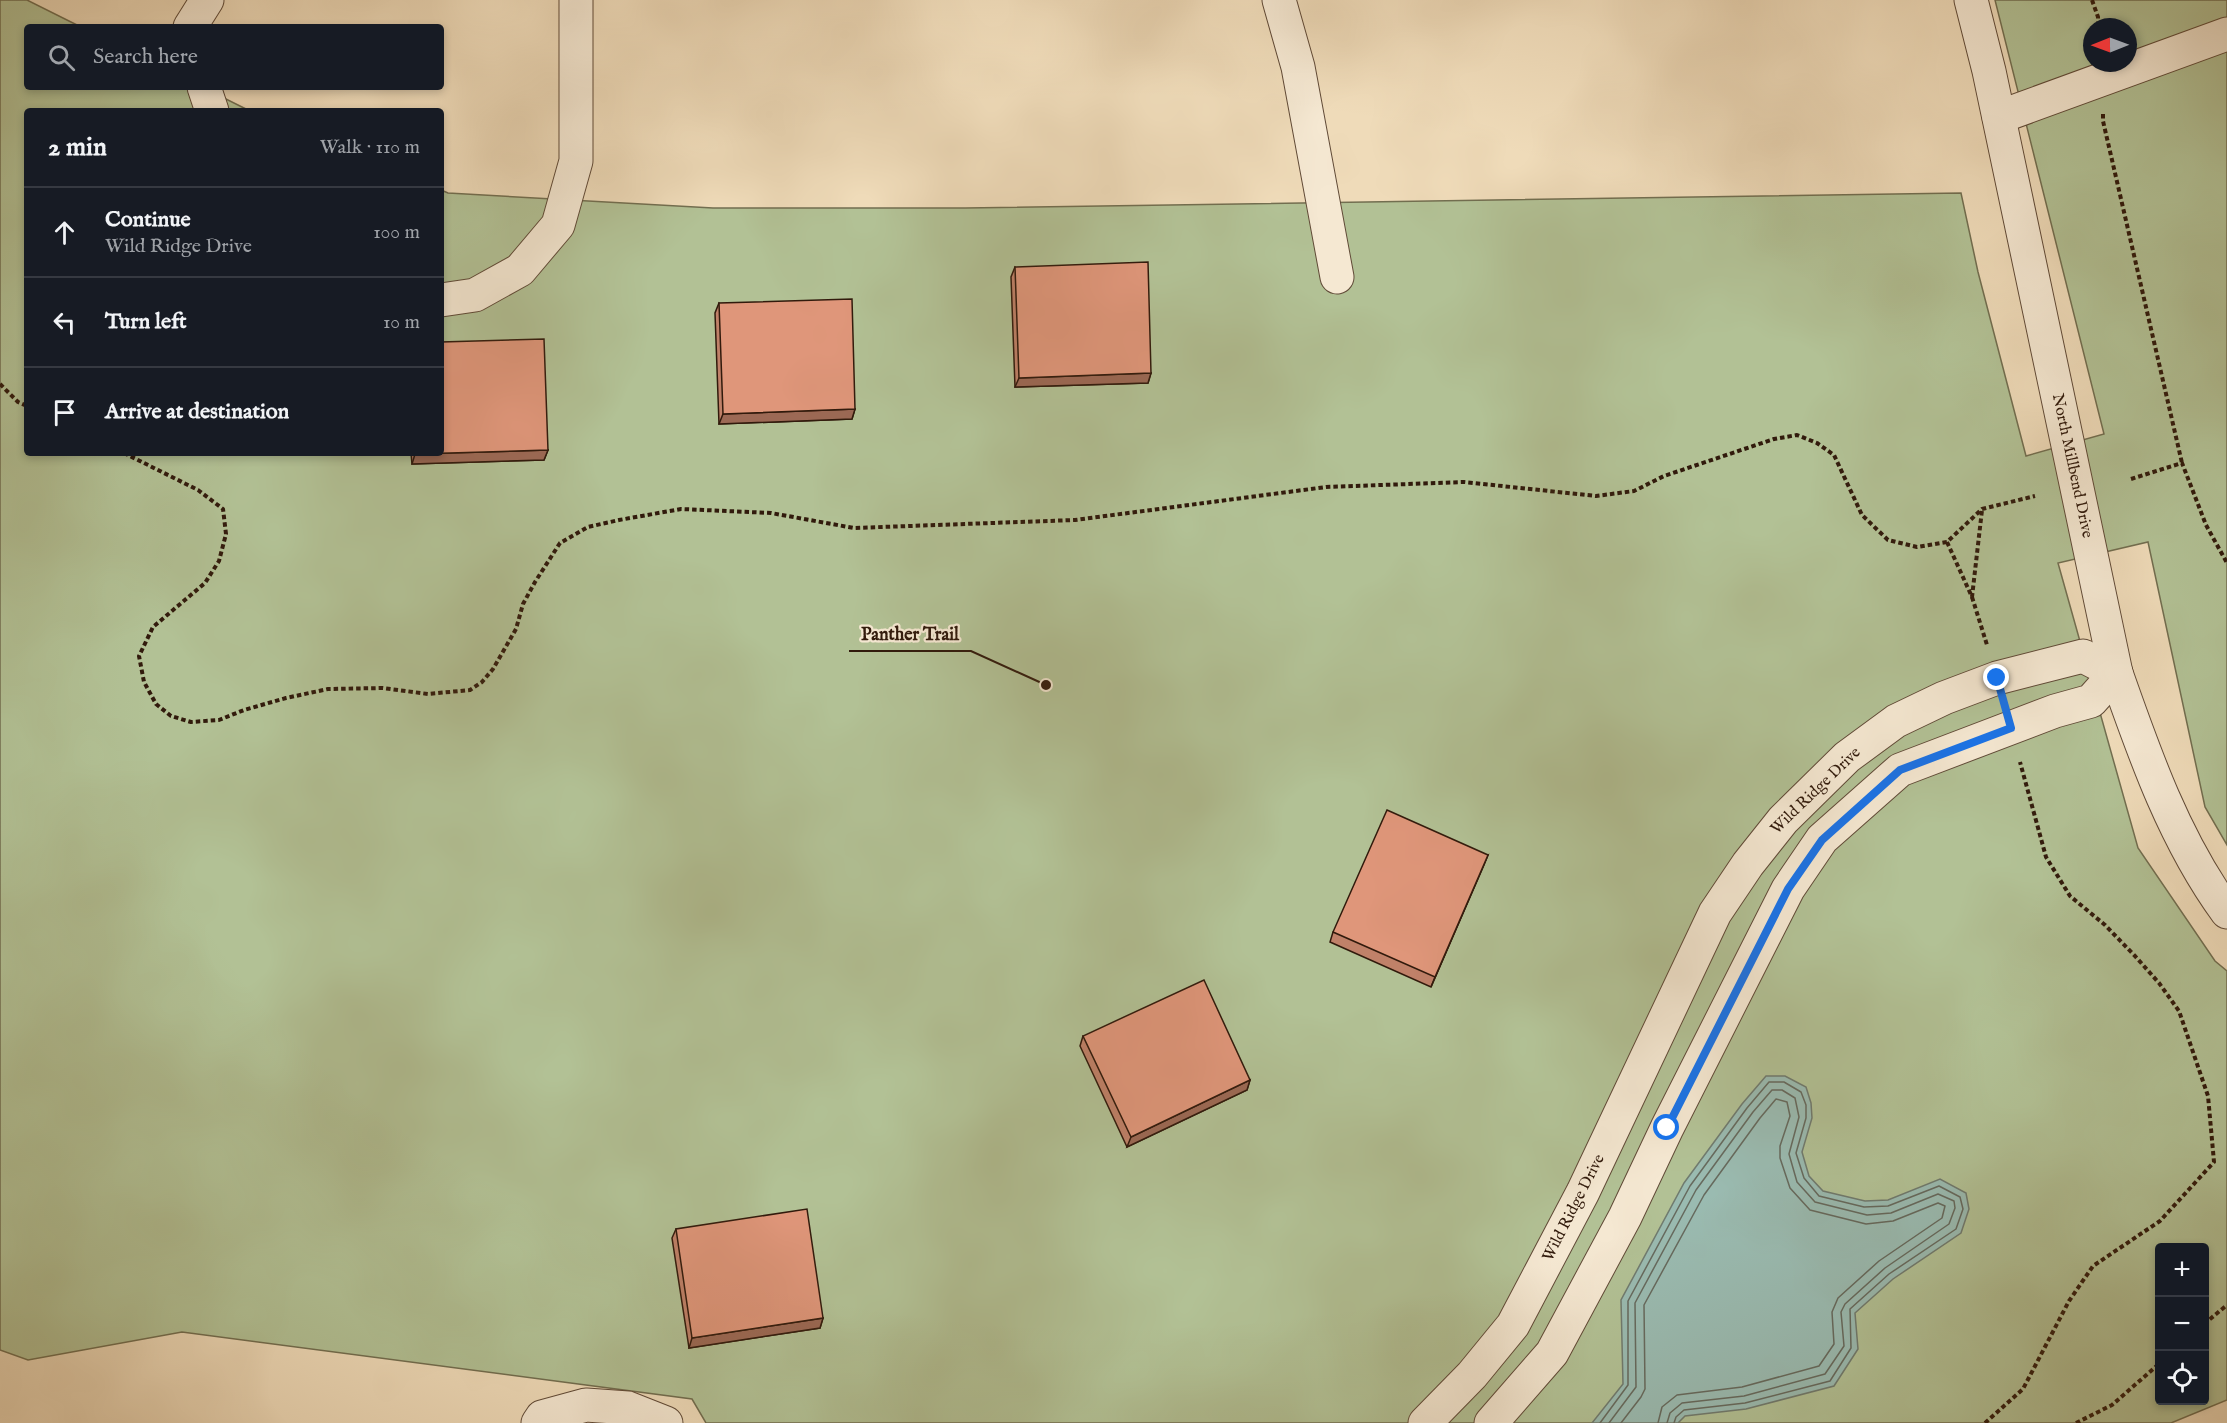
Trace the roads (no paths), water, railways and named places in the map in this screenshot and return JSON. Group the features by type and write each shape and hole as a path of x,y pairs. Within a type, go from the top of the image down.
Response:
{"street":[{"path":"192,24 207,0"},
{"path":"444,300 475,295 520,270 558,225 576,161 576,0"},
{"path":"1280,0 1298,67 1337,277"},
{"name":"North Millbend Drive","path":"1971,0 1999,117 2116,673 2140,742 2173,821 2207,885 2227,912"},
{"path":"1999,117 2227,34"},
{"path":"205,90 211,108"},
{"name":"Wild Ridge Drive","path":"1425,1423 1472,1375 1513,1325 1583,1192 1716,913 1748,864 1783,820 1847,757 1896,721 1944,698 1997,678 2083,656 2116,673"},
{"path":"1491,1423 1552,1353 1624,1217 1788,889 1822,840 1900,770 2055,711 2091,701 2116,673"},
{"path":"1583,1192 1624,1217"},
{"path":"538,1423 542,1417 586,1405 628,1408 666,1423"}],"water":[{"path":"1766,1076 1785,1076 1806,1087 1811,1103 1812,1118 1802,1152 1809,1176 1823,1191 1865,1201 1888,1200 1940,1179 1966,1193 1969,1209 1961,1233 1893,1279 1855,1313 1858,1349 1834,1386 1746,1409 1685,1416 1678,1423 1592,1423 1623,1384 1621,1300 1684,1183 1742,1104"}],"place":[{"name":"Panther Trail","path":"1046,685"}]}
